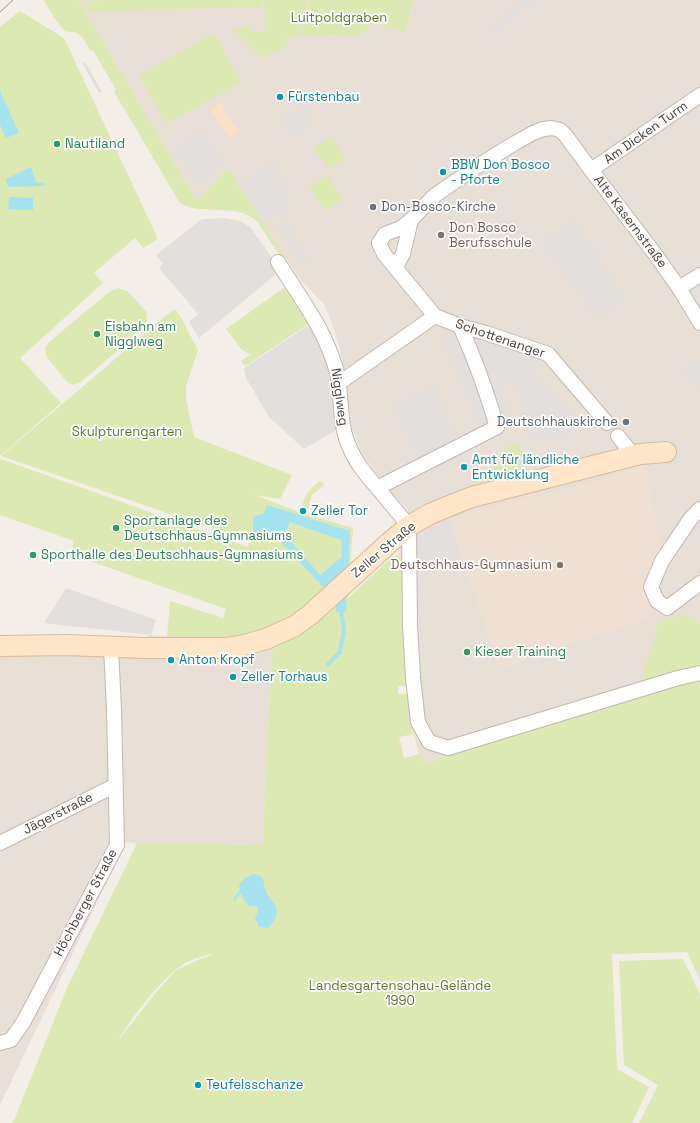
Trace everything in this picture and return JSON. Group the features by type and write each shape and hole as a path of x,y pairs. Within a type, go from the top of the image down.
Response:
{"street":[{"name":"Am Dicken Turm","path":"591,170 700,95"},
{"name":"Alte Kasernstraße","path":"552,128 560,130 566,136 655,254 679,288 700,323"},
{"name":"Schottenanger","path":"552,128 543,129 533,133 476,167 438,193 401,228 385,234 379,243 384,254 435,316 460,326 486,333 548,354 607,423"},
{"path":"396,268 403,254 411,220"},
{"name":"Nigglweg","path":"278,262 315,318 332,356 339,383 342,425 348,446 358,465 372,484 410,526"},
{"path":"679,288 700,275"},
{"path":"339,383 435,316"},
{"path":"377,488 497,427 488,396 460,326"},
{"path":"618,436 633,455"},
{"name":"Zeller Straße","path":"36,645 111,648 226,648 240,646 273,636 295,626 311,614 389,543 410,526 436,512 472,497 633,455 666,452"},
{"path":"700,509 691,518 662,561 651,587 657,601 667,608 700,583"},
{"path":"410,526 410,625 413,678 418,722 429,742 448,748 678,678 700,673"},
{"path":"0,640 36,645"},
{"path":"0,646 36,645"},
{"name":"Höchberger Straße","path":"0,1043 11,1040 24,1021 118,845 111,648"},
{"name":"Jägerstraße","path":"0,843 116,785"}],"shaded area":[{"path":"79,0 309,0 302,36 361,35 374,22 406,33 413,0 700,0 700,681 563,720 425,763 419,754 414,734 408,719 405,572 402,558 399,555 408,510 383,483 361,452 349,419 347,387 343,362 335,332 324,304 298,277 228,168 196,200"},
{"path":"522,0 534,0 497,34 491,27"},
{"path":"85,62 102,92 99,93 83,64"},
{"path":"305,102 311,110 304,115 313,126 294,139 280,121"},
{"path":"202,130 226,162 199,187 174,147"},
{"path":"274,162 280,171 245,193 239,185"},
{"path":"281,173 285,182 288,209 263,222 246,195"},
{"path":"224,218 240,221 250,227 281,270 199,338 189,322 198,314 159,268 163,264 156,255 202,219"},
{"path":"573,220 624,296 598,320 541,242"},
{"path":"287,221 311,268 300,265 275,223"},
{"path":"310,324 326,355 333,387 336,430 304,449 269,417 246,378 244,368"},
{"path":"439,332 472,334 500,340 543,360 532,367 588,428 534,444 513,381 501,388 510,414 482,429"},
{"path":"700,360 700,389 681,371"},
{"path":"435,386 458,441 419,462 393,404"},
{"name":"Deutschhaus-Gymnasium","path":"646,464 662,550 651,602 652,617 500,669 449,521 470,512 591,482"},
{"path":"449,521 461,557 417,570 413,539"},
{"path":"66,588 156,620 151,635 44,623"},
{"path":"150,635 276,641 272,654 264,813 264,845 126,842 0,1105 0,654 119,653"},
{"path":"249,655 261,656 260,665 247,663"}],"green space":[{"path":"44,0 79,0 196,200 228,168 286,258 282,259 256,220 249,216 233,211 192,208 180,203 114,92 116,90 93,50 90,51 81,36 75,32 63,29"},
{"path":"262,0 262,7 90,11 84,1"},
{"path":"264,0 306,0 299,37 287,37 286,47 279,49 263,59 232,29 248,26 252,31 258,33 263,30 265,26"},
{"name":"Luitpoldgraben","path":"309,0 413,0 406,33 374,22 361,35 301,36"},
{"name":"Nautiland","path":"20,11 64,38 158,239 143,248 135,238 94,273 103,283 20,358 61,403 0,456 0,27"},
{"path":"214,33 241,82 166,124 139,75"},
{"path":"331,137 345,158 329,169 314,148"},
{"path":"327,175 343,199 326,211 309,187"},
{"name":"Eisbahn am Nigglweg","path":"118,288 127,291 146,311 147,320 145,327 81,382 73,385 67,382 46,356 45,349 49,342 109,292"},
{"path":"284,288 306,317 298,320 306,318 308,324 245,366 241,361 253,353 249,354 241,349 226,329"},
{"path":"176,310 198,350 186,386 186,399 194,437 292,475 280,499 254,495 299,512 307,493 319,481 325,484 312,495 306,514 353,528 348,598 390,559 397,555 404,561 408,686 398,686 398,694 408,694 408,719 414,734 399,737 404,758 419,754 425,763 563,720 700,681 700,980 687,952 612,954 617,1069 649,1087 632,1123 12,1123 67,988 137,843 264,845 264,813 272,654 276,641 167,636 170,601 223,618 226,609 70,554 74,541 0,515 1,459 248,547 249,541 1,456 168,314","holes":["210,954 213,955 200,959 175,971 153,996 118,1041 138,1010 166,978 175,970 187,962"]},
{"path":"519,443 523,458 519,459 522,471 472,485 471,483 478,480 476,476 511,458 506,447"},
{"path":"687,614 700,625 700,667 644,682 644,669 657,629 656,627 661,620"},
{"path":"683,959 700,995 700,1123 639,1123 658,1085 624,1065 619,961"}],"sand":[{"path":"224,101 223,111 239,131 230,138 210,110"}],"water":[{"path":"0,91 19,133 6,138 0,125"},
{"path":"31,167 36,182 44,183 45,186 8,187 6,179"},
{"path":"9,197 33,198 33,210 8,209"},
{"path":"267,505 350,531 346,612 336,612 336,590 324,588 279,540 253,539 253,517 264,513","holes":["290,522 341,540 342,557 320,575 285,535"]},
{"path":"253,874 262,878 266,892 277,909 273,923 268,928 259,927 255,918 258,912 258,907 249,906 241,893 234,901 233,899 240,890 239,885 245,878"}],"waterway":[{"path":"328,664 340,652 344,629 341,612"}],"tram line":[{"path":"0,12 13,0"}],"place":[{"name":"Fürstenbau","path":"280,97"},
{"name":"Nautiland","path":"57,144"},
{"name":"BBW Don Bosco - Pforte","path":"443,172"},
{"name":"Don-Bosco-Kirche","path":"373,207"},
{"name":"Don Bosco Berufsschule","path":"441,235"},
{"name":"Eisbahn am Nigglweg","path":"97,334"},
{"name":"Deutschhauskirche","path":"626,422"},
{"name":"Amt für ländliche Entwicklung","path":"464,467"},
{"name":"Zeller Tor","path":"303,511"},
{"name":"Sportanlage des Deutschhaus-Gymnasiums","path":"116,528"},
{"name":"Sporthalle des Deutschhaus-Gymnasiums","path":"33,555"},
{"name":"Deutschhaus-Gymnasium","path":"560,565"},
{"name":"Kieser Training","path":"467,652"},
{"name":"Anton Kropf","path":"171,660"},
{"name":"Zeller Torhaus","path":"233,677"},
{"name":"Teufelsschanze","path":"198,1085"}],"park label":[{"name":"Skulpturengarten","path":"127,432"},
{"name":"Landesgartenschau-Gelände 1990","path":"400,994"}]}
